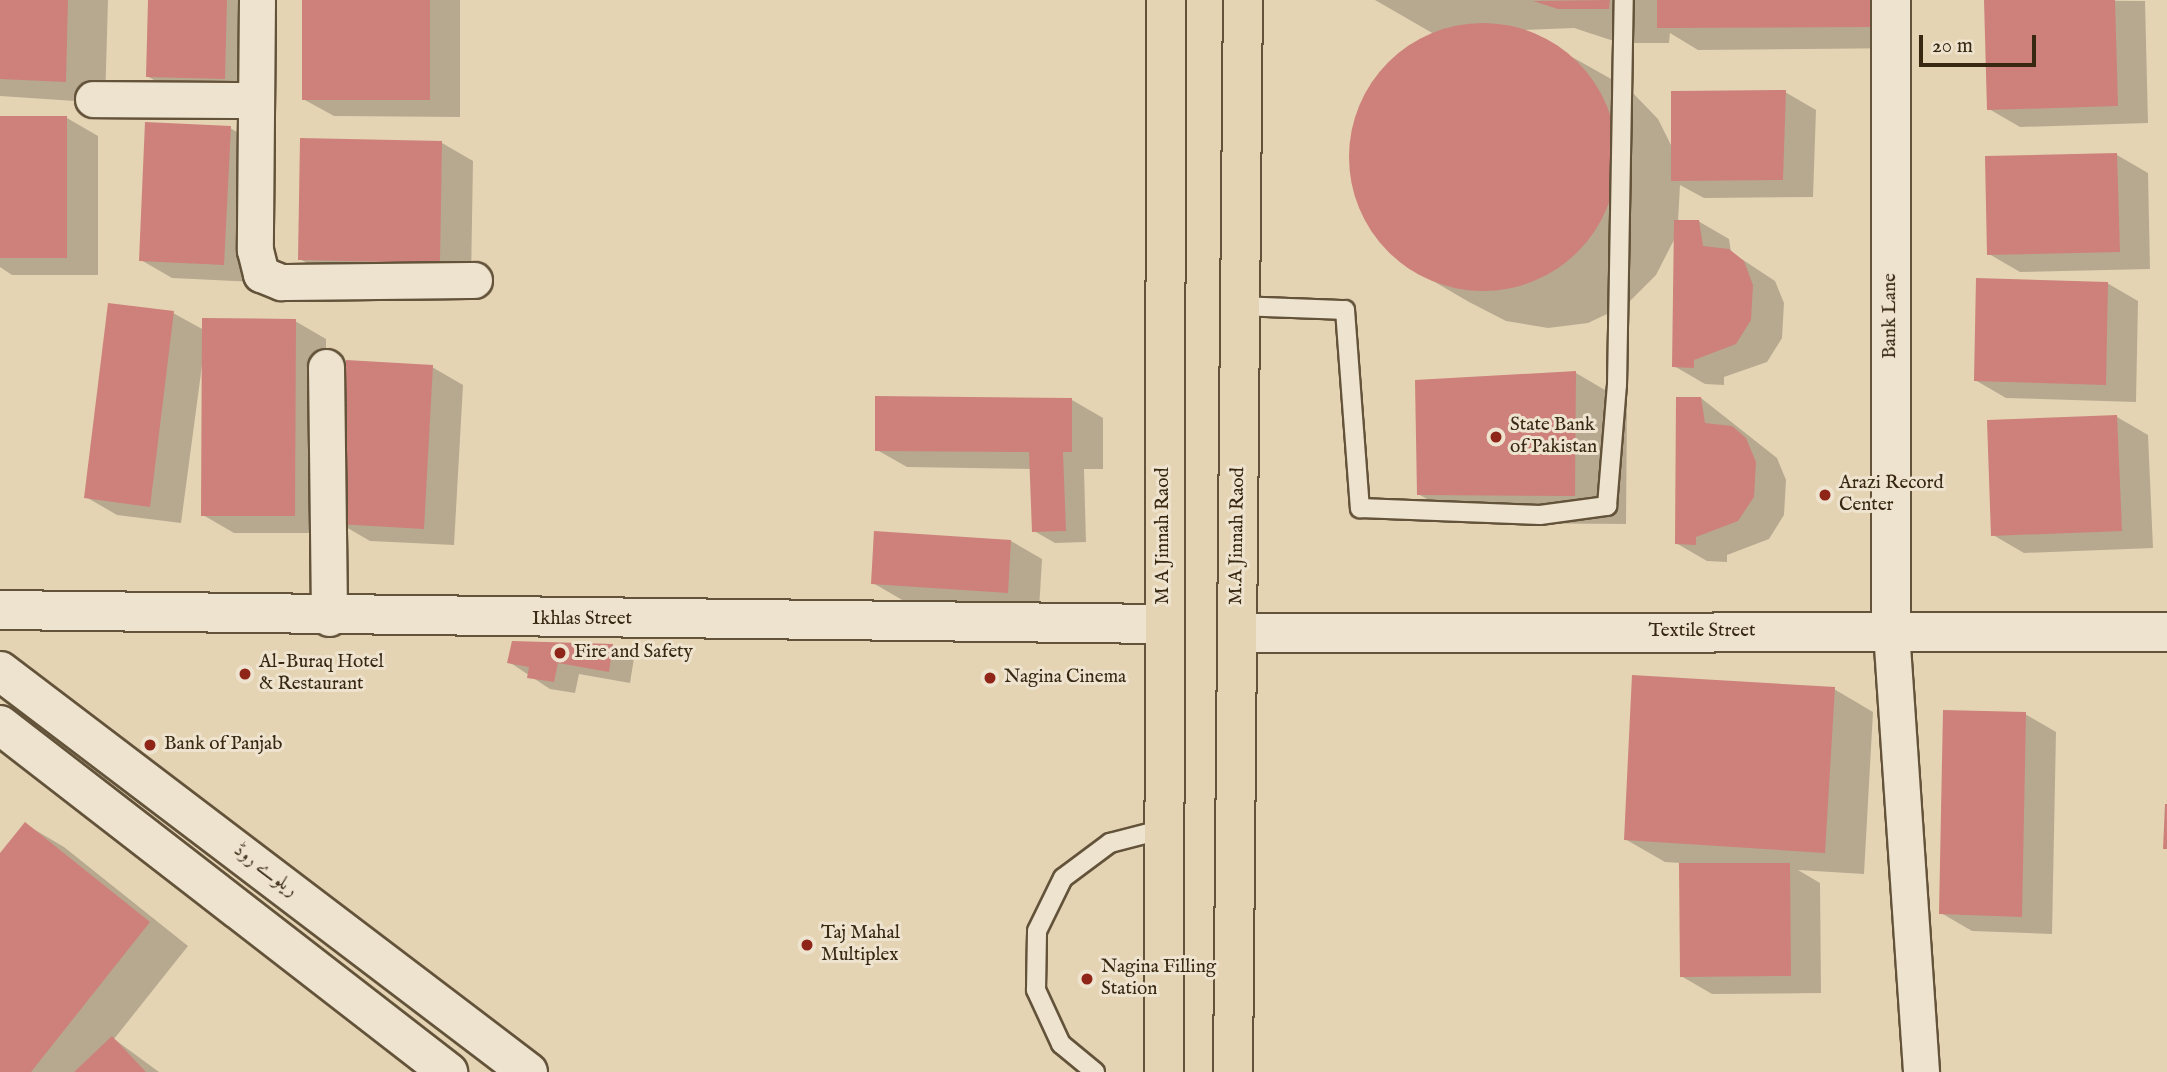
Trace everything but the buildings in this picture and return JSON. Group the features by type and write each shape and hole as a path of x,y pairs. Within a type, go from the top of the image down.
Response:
{"main road":[{"name":"M A Jinnah Raod","path":"1164,1072 1168,828 1164,624 1166,0"},
{"name":"M.A Jinnah Raod","path":"1233,1072 1243,0"}],"street":[{"path":"257,0 255,250 261,274 281,282 474,281"},
{"name":"Bank Lane","path":"1891,0 1891,631"},
{"path":"93,99 256,100"},
{"path":"326,367 329,618"},
{"name":"Ikhlas Street","path":"0,610 329,618 1164,624"},
{"path":"1891,631 1921,1072"},
{"name":"Textile Street","path":"1237,633 2167,632"},
{"name":"ریلوے روڈ","path":"0,671 528,1072"},
{"path":"0,725 448,1072"}],"lane":[{"path":"1240,306 1345,310 1360,508 1540,515 1607,506 1617,385 1624,0"},
{"path":"1095,1072 1061,1044 1036,990 1037,931 1063,878 1110,843 1168,828"}],"place":[{"name":"State Bank of Pakistan","path":"1496,437"},
{"name":"Arazi Record Center","path":"1825,495"},
{"name":"Fire and Safety","path":"560,653"},
{"name":"Al-Buraq Hotel & Restaurant","path":"245,674"},
{"name":"Nagina Cinema","path":"990,678"},
{"name":"Bank of Panjab","path":"150,745"},
{"name":"Taj Mahal Multiplex","path":"807,945"},
{"name":"Nagina Filling Station","path":"1087,979"}]}
